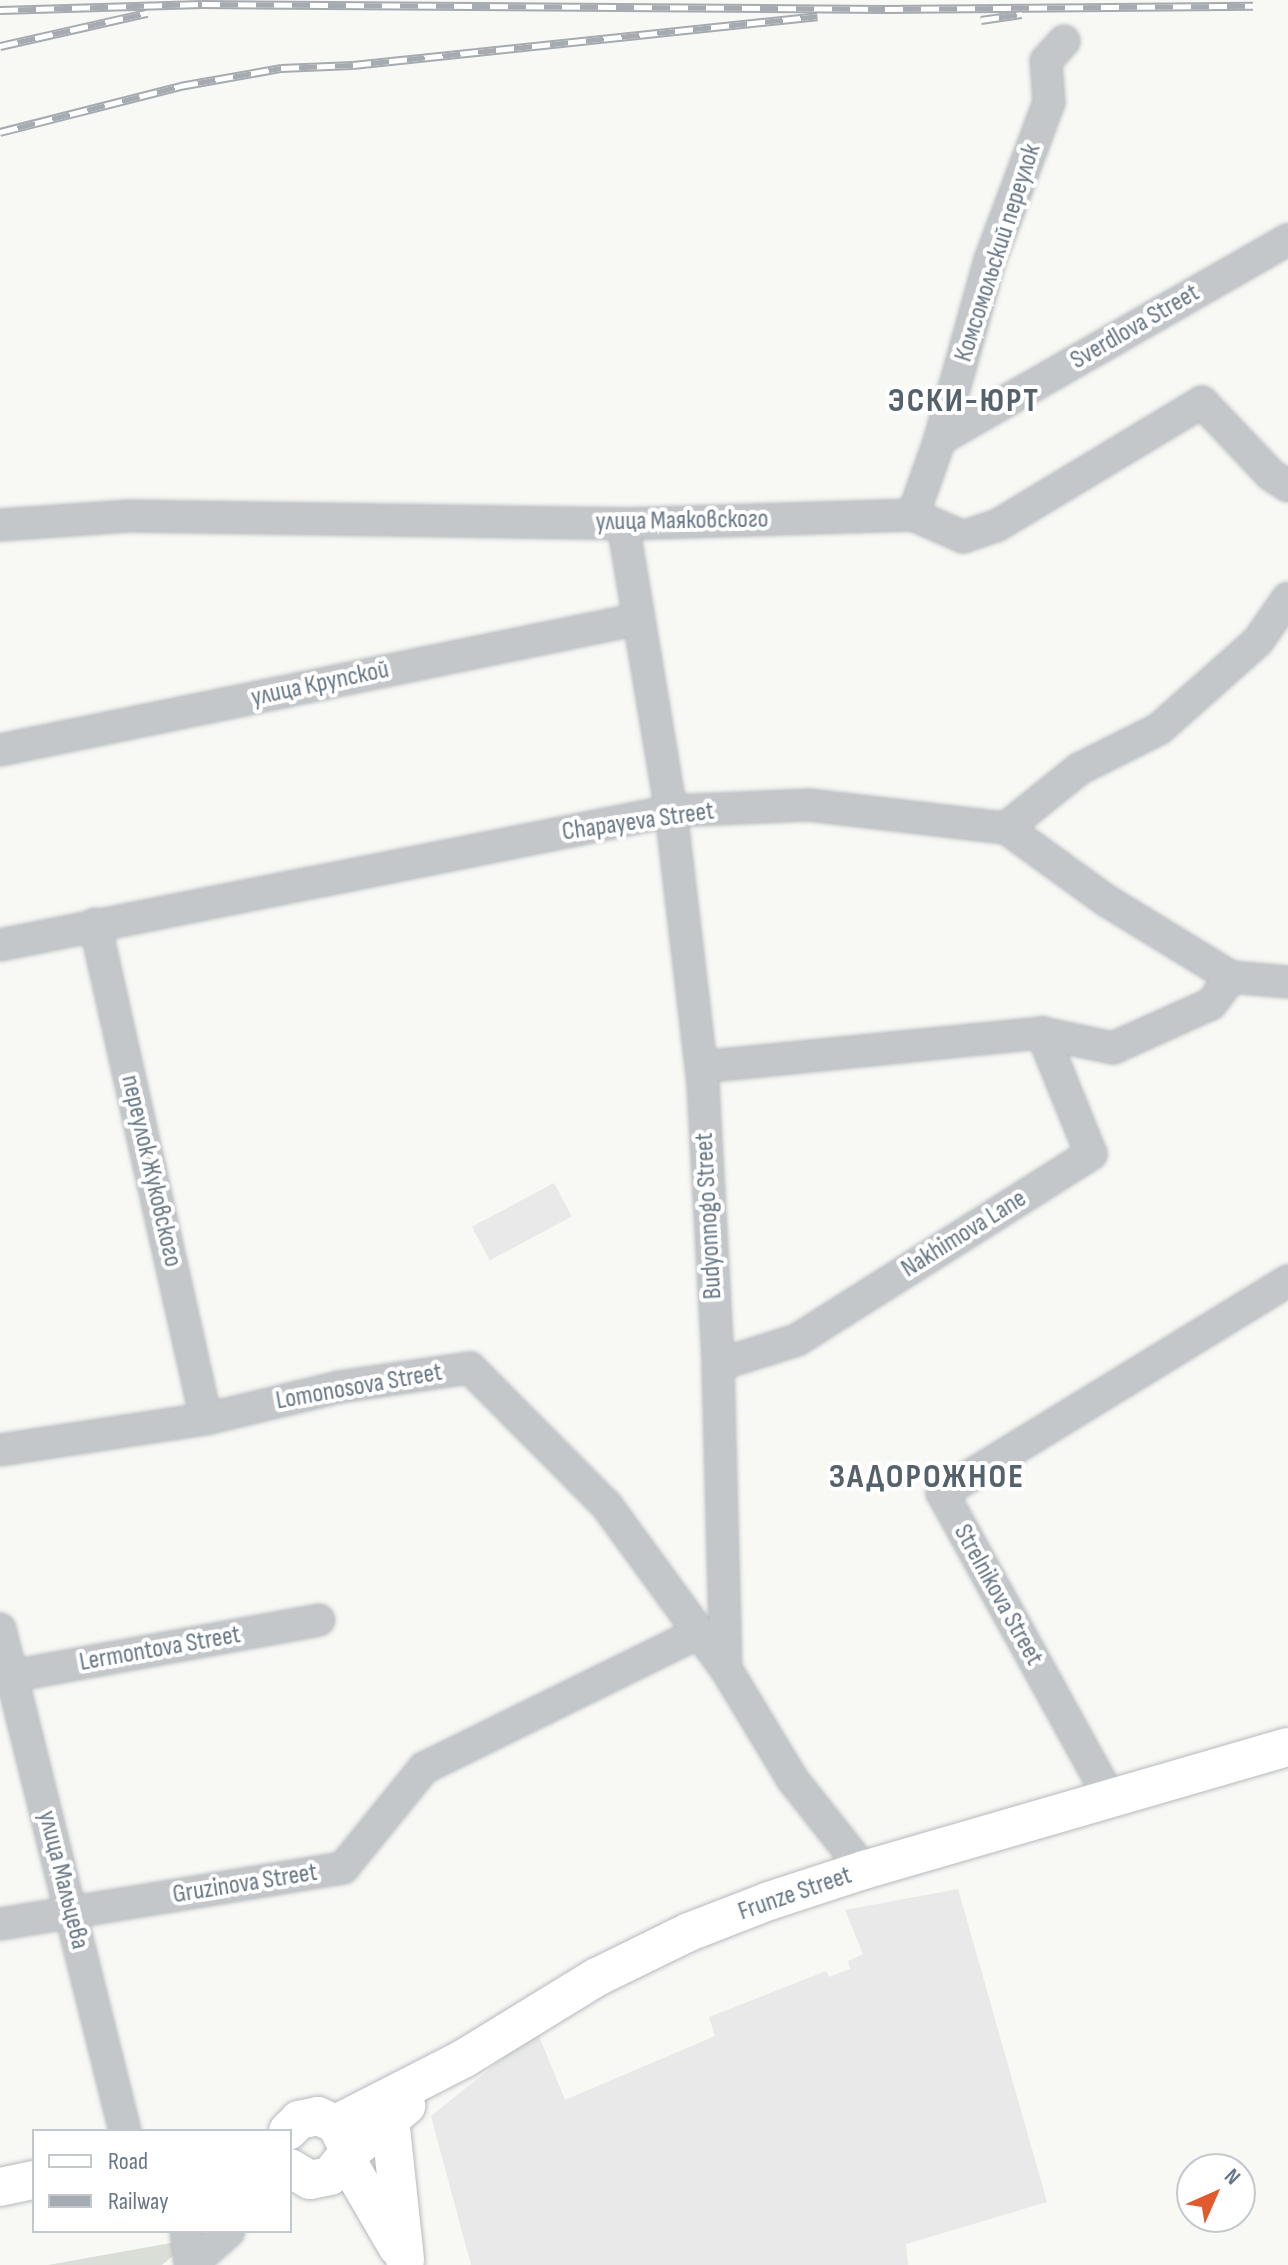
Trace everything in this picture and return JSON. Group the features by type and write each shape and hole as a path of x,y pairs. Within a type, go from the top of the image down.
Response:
{"main road":[{"name":"Frunze Street","path":"313,2163 463,2059 597,1977 689,1932 769,1901 864,1870 1288,1747"},
{"path":"313,2163 390,2119 463,2059"},
{"path":"283,2129 308,2116 328,2118 313,2163"},
{"path":"390,2119 406,2262"},
{"path":"313,2163 406,2262"},
{"path":"0,2187 32,2180"}],"street":[{"name":"Комсомольский переулок","path":"913,515 940,439 990,260 1049,102 1046,61 1064,41"},
{"name":"Sverdlova Street","path":"940,439 1288,240"},
{"name":"улица Маяковского","path":"0,525 129,516 623,524 913,515 963,537 998,525 1202,402 1271,475 1288,486"},
{"name":"Budyonnogo Street","path":"623,524 671,811 701,1067 718,1365 726,1669 793,1780 864,1870"},
{"path":"1006,828 1079,769 1159,729 1258,641 1288,598"},
{"name":"улица Крупской","path":"0,750 639,619"},
{"name":"Chapayeva Street","path":"0,945 671,811 809,805 1006,828 1107,901 1231,977 1288,982"},
{"name":"переулок Жуковского","path":"95,924 206,1419"},
{"path":"701,1067 1042,1033 1113,1048 1211,1004 1231,977"},
{"name":"Nakhimova Lane","path":"718,1365 797,1340 1091,1154 1042,1033"},
{"name":"Strelnikova Street","path":"1111,1800 942,1493 1288,1281"},
{"name":"Lomonosova Street","path":"0,1450 206,1419 339,1387 470,1368 607,1506 726,1669"},
{"name":"Lermontova Street","path":"6,1677 319,1620"},
{"name":"улица Мальцева","path":"0,1629 6,1677 124,2129"},
{"name":"Gruzinova Street","path":"0,1924 343,1868 424,1768 700,1632"},
{"path":"188,2250 225,2233"}],"shaded area":[{"path":"554,1183 572,1217 490,1260 472,1227"},
{"path":"958,1889 1047,2202 906,2244 908,2265 471,2265 431,2116 537,2031 565,2100 715,2036 709,2017 826,1971 829,1977 850,1969 848,1961 863,1954 845,1910"},
{"path":"193,2239 162,2265 48,2265"}],"railway":[{"path":"0,10 202,4 885,9 1253,6"},
{"path":"0,46 147,13"},
{"path":"981,20 1022,14"},
{"path":"0,132 180,86 281,68 353,65 817,16"}],"district":[{"name":"ЭСКИ-ЮРТ","path":"964,401"},
{"name":"ЗАДОРОЖНОЕ","path":"927,1477"}]}
